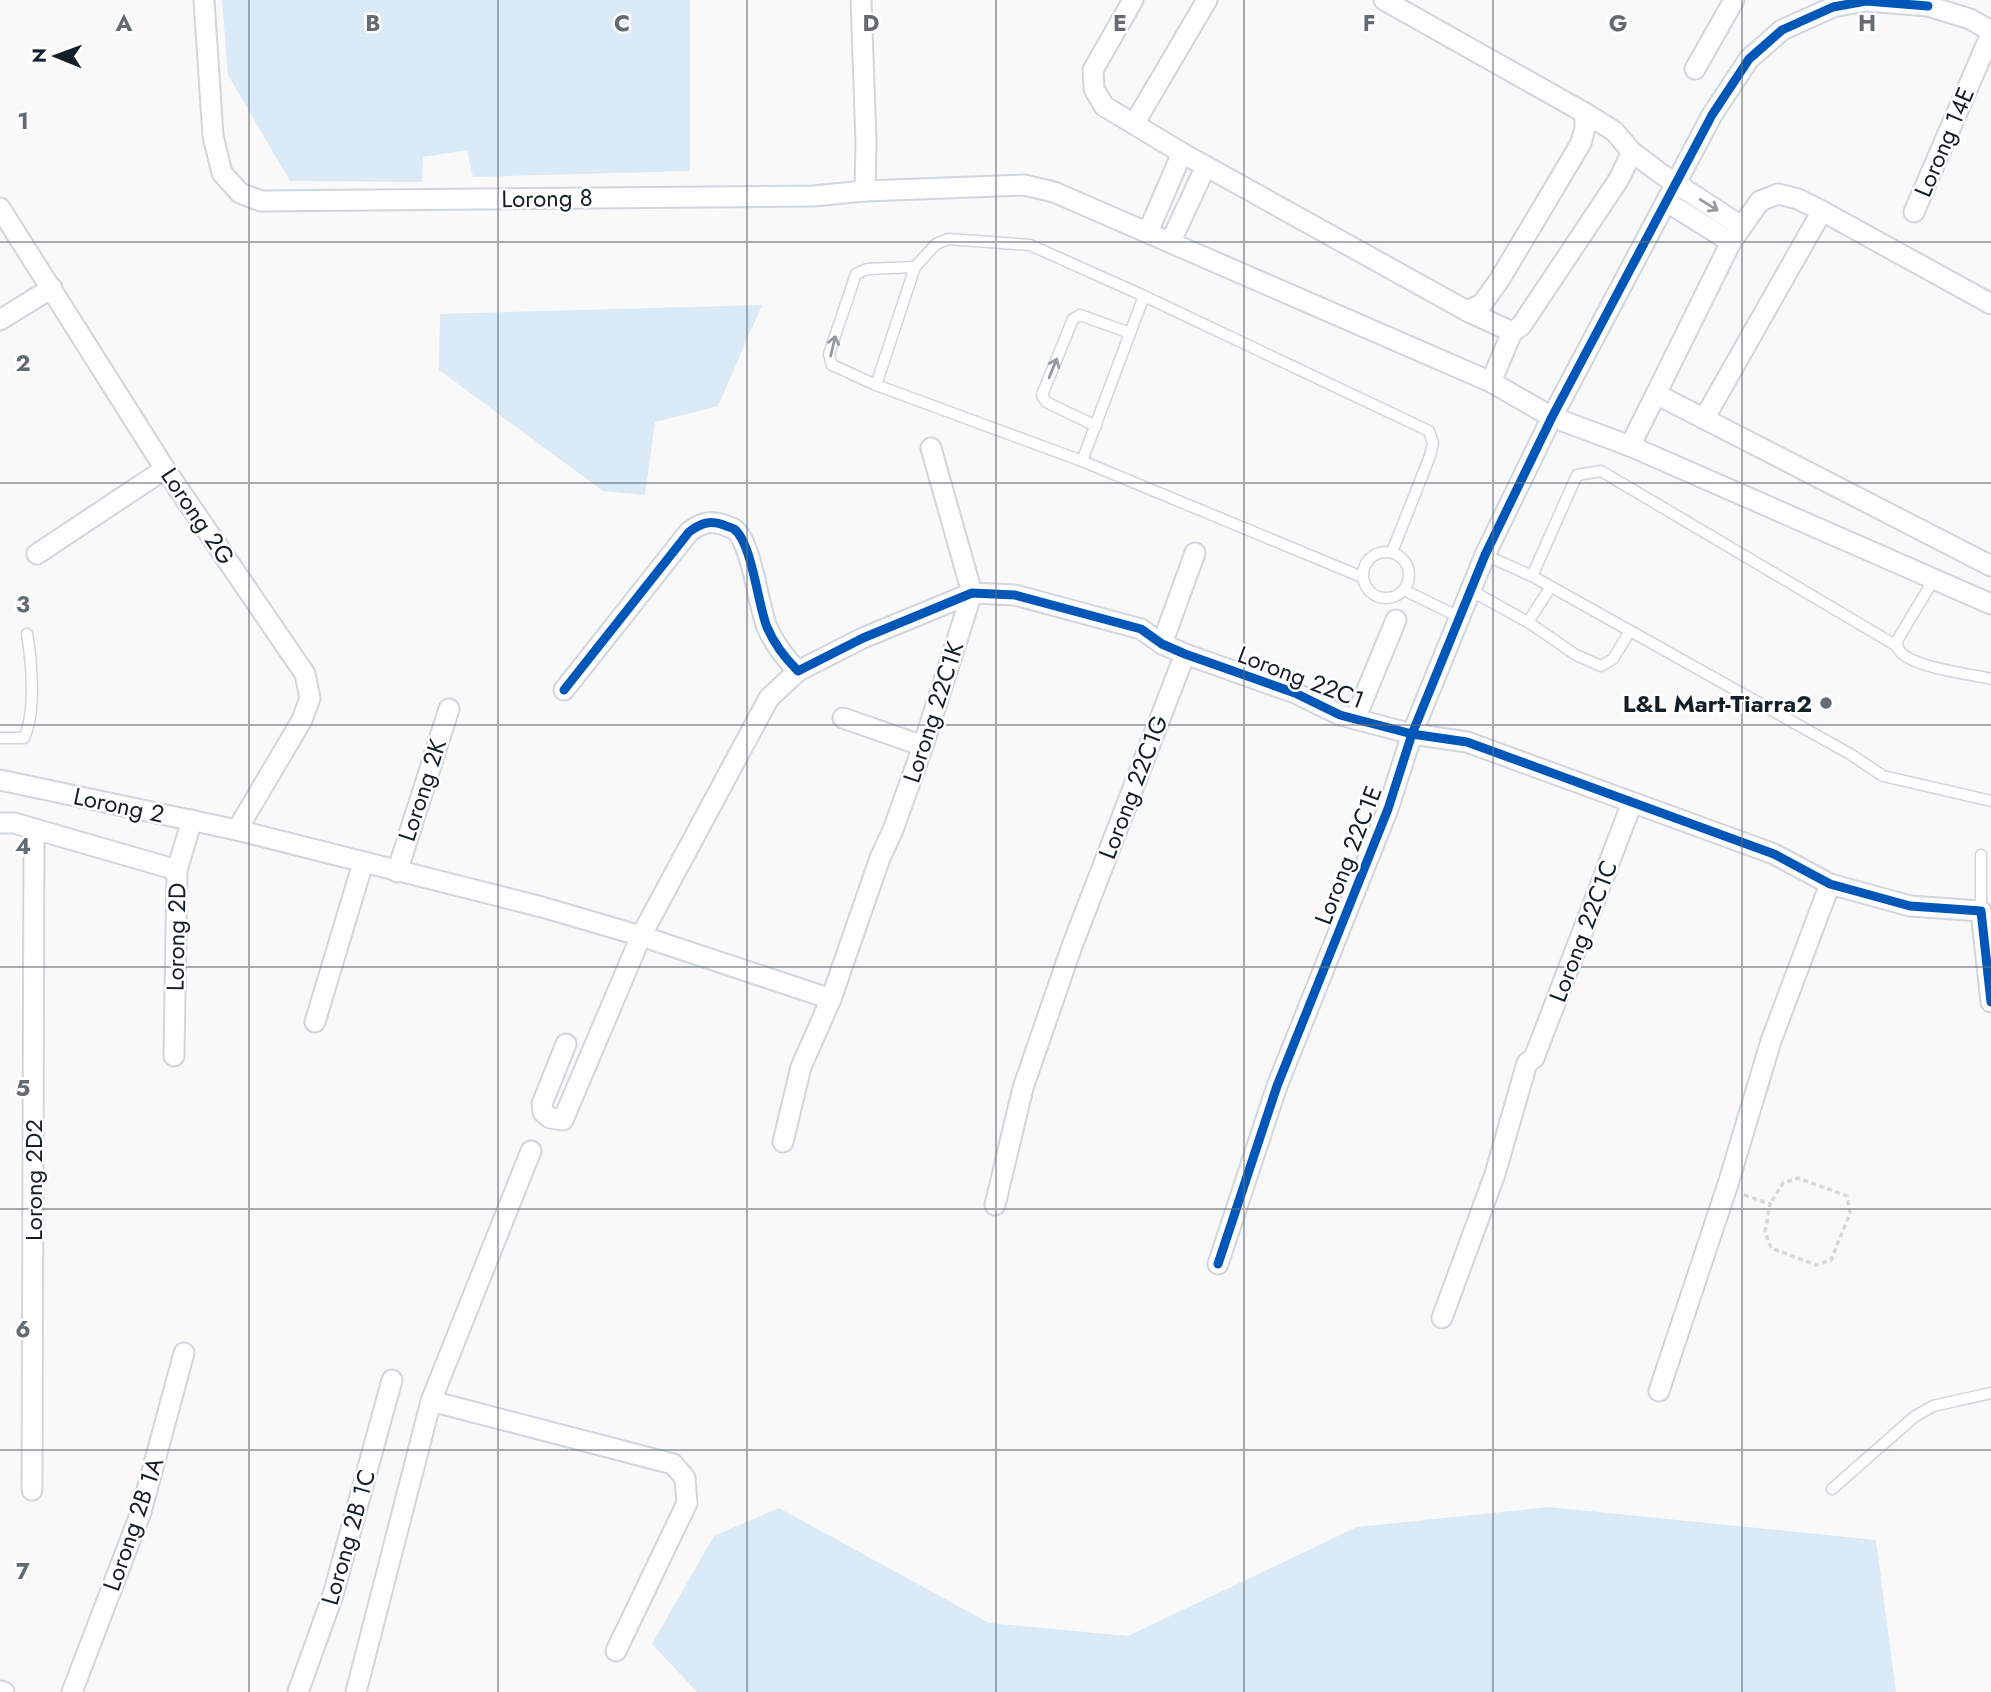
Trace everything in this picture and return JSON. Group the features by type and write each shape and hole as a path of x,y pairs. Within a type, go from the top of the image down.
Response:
{"street":[{"name":"Lorong 8","path":"204,0 213,136 222,173 240,192 261,201 813,196 865,191 1024,185 1054,192 1171,241 1491,382 1552,417 1630,446 1991,604"},
{"path":"861,0 865,191"},
{"path":"1133,0 1093,71 1093,81 1104,106 1182,153 1466,312 1513,332"},
{"path":"1134,124 1207,0"},
{"path":"1384,0 1614,131 1632,152 1736,234"},
{"path":"1695,69 1734,0"},
{"name":"Lorong 22C1E","path":"1218,1264 1277,1086 1388,809 1412,734 1485,555 1552,417 1712,115 1749,58 1782,30 1832,4 1866,1 1924,3 1970,19 1991,32"},
{"name":"Lorong 14E","path":"1914,212 1991,32"},
{"path":"1466,312 1482,304 1500,279 1581,143 1586,113"},
{"path":"1491,382 1513,332 1521,326 1619,179 1632,152"},
{"path":"1148,232 1182,153"},
{"path":"1171,241 1206,166"},
{"path":"1630,446 1736,234 1760,201 1778,194 1798,199 1991,304"},
{"path":"1667,202 1736,234"},
{"name":"Lorong 2G","path":"0,208 165,469 305,674 310,698 302,720 237,830"},
{"path":"1704,419 1822,211"},
{"path":"0,320 52,288"},
{"path":"1656,394 1991,566"},
{"path":"931,448 972,593"},
{"path":"37,554 165,469"},
{"path":"564,690 689,532 702,523 716,523 735,529 742,540 754,576 766,625 785,658 798,671"},
{"path":"1162,644 1195,553"},
{"name":"Lorong 22C1","path":"566,1044 542,1104 543,1112 550,1118 563,1120 641,936 769,698 798,671 863,638 972,593 1015,595 1141,629 1162,644 1185,654 1295,693 1340,715 1412,734 1467,742 1774,854 1830,884 1910,906 1982,911"},
{"name":"Lorong 22C1K","path":"783,1142 801,1067 831,999 880,858 893,830 972,593"},
{"path":"1355,719 1396,620"},
{"name":"Lorong 22C1G","path":"995,1205 1023,1088 1083,920 1185,654"},
{"name":"Lorong 2K","path":"397,872 449,709"},
{"path":"843,718 923,746"},
{"name":"Lorong 2","path":"0,780 237,830 542,907 641,936 831,999"},
{"name":"Lorong 22C1C","path":"1442,1318 1495,1174 1527,1063 1534,1059 1632,803"},
{"name":"Lorong 2D","path":"174,1056 177,870 192,820"},
{"path":"0,823 14,823 177,870"},
{"name":"Lorong 2D2","path":"32,1490 34,829"},
{"path":"315,1022 363,863"},
{"path":"1659,1391 1771,1041 1830,884"},
{"path":"1982,911 1991,1002"},
{"path":"356,1692 431,1401 530,1151"},
{"name":"Lorong 2B 1A","path":"72,1692 141,1512 184,1353"},
{"name":"Lorong 2B 1C","path":"298,1692 333,1595 392,1380"},
{"path":"431,1401 673,1464 685,1478 687,1503 616,1651"}],"lane":[{"path":"876,385 915,267 936,244 948,239 1030,245 1429,431 1433,443 1430,456 1392,552"},
{"path":"915,267 867,269 856,274 829,354 832,365 876,385 1082,461 1362,577"},
{"path":"1082,461 1144,296"},
{"path":"1096,426 1046,402 1042,396 1073,318 1080,315 1130,333"},
{"path":"1532,576 1577,475 1601,471 1897,646 1908,658 1991,679"},
{"path":"1383,552 1392,552 1401,557 1409,572 1404,590 1397,596 1379,598 1371,594 1362,577 1363,568 1374,554 1383,552"},
{"path":"1485,555 1532,576 1850,754 1883,776 1991,801"},
{"path":"1897,646 1898,639 1934,579"},
{"path":"1528,622 1550,588"},
{"path":"1404,590 1459,617"},
{"path":"1470,590 1528,622 1576,655 1601,666 1613,659 1630,631"},
{"path":"0,738 24,738 30,725 31,655 27,634"},
{"path":"1981,855 1982,911"},
{"path":"1832,1489 1913,1417 1933,1406 1991,1393"}],"path":[{"path":"1798,1178 1847,1196 1850,1213 1831,1260 1816,1265 1771,1248 1765,1232 1770,1204 1783,1183 1798,1178"},
{"path":"1727,1184 1741,1194 1770,1204"}],"shaded area":[{"path":"222,0 690,0 690,171 473,177 467,150 423,157 422,182 290,181 228,75"},
{"path":"762,305 718,406 655,422 645,495 603,491 439,370 440,314"},
{"path":"1549,1507 1876,1540 1896,1692 697,1692 652,1644 714,1536 779,1508 989,1623 1128,1636 1357,1527"}],"cycle path":[{"path":"1218,1264 1277,1086 1388,809 1412,734 1485,555 1552,417 1712,115 1749,59 1782,30 1833,7 1866,1 1928,6"},
{"path":"564,690 689,532 706,523 719,523 734,529 740,536 750,560 767,627 780,650 798,671 863,638 972,593 1015,595 1141,629 1162,644 1185,654 1295,693 1340,715 1412,734 1467,742 1774,854 1830,884 1910,906 1981,911 1991,1002"}],"place":[{"name":"L&L Mart-Tiarra2","path":"1826,703"}]}
